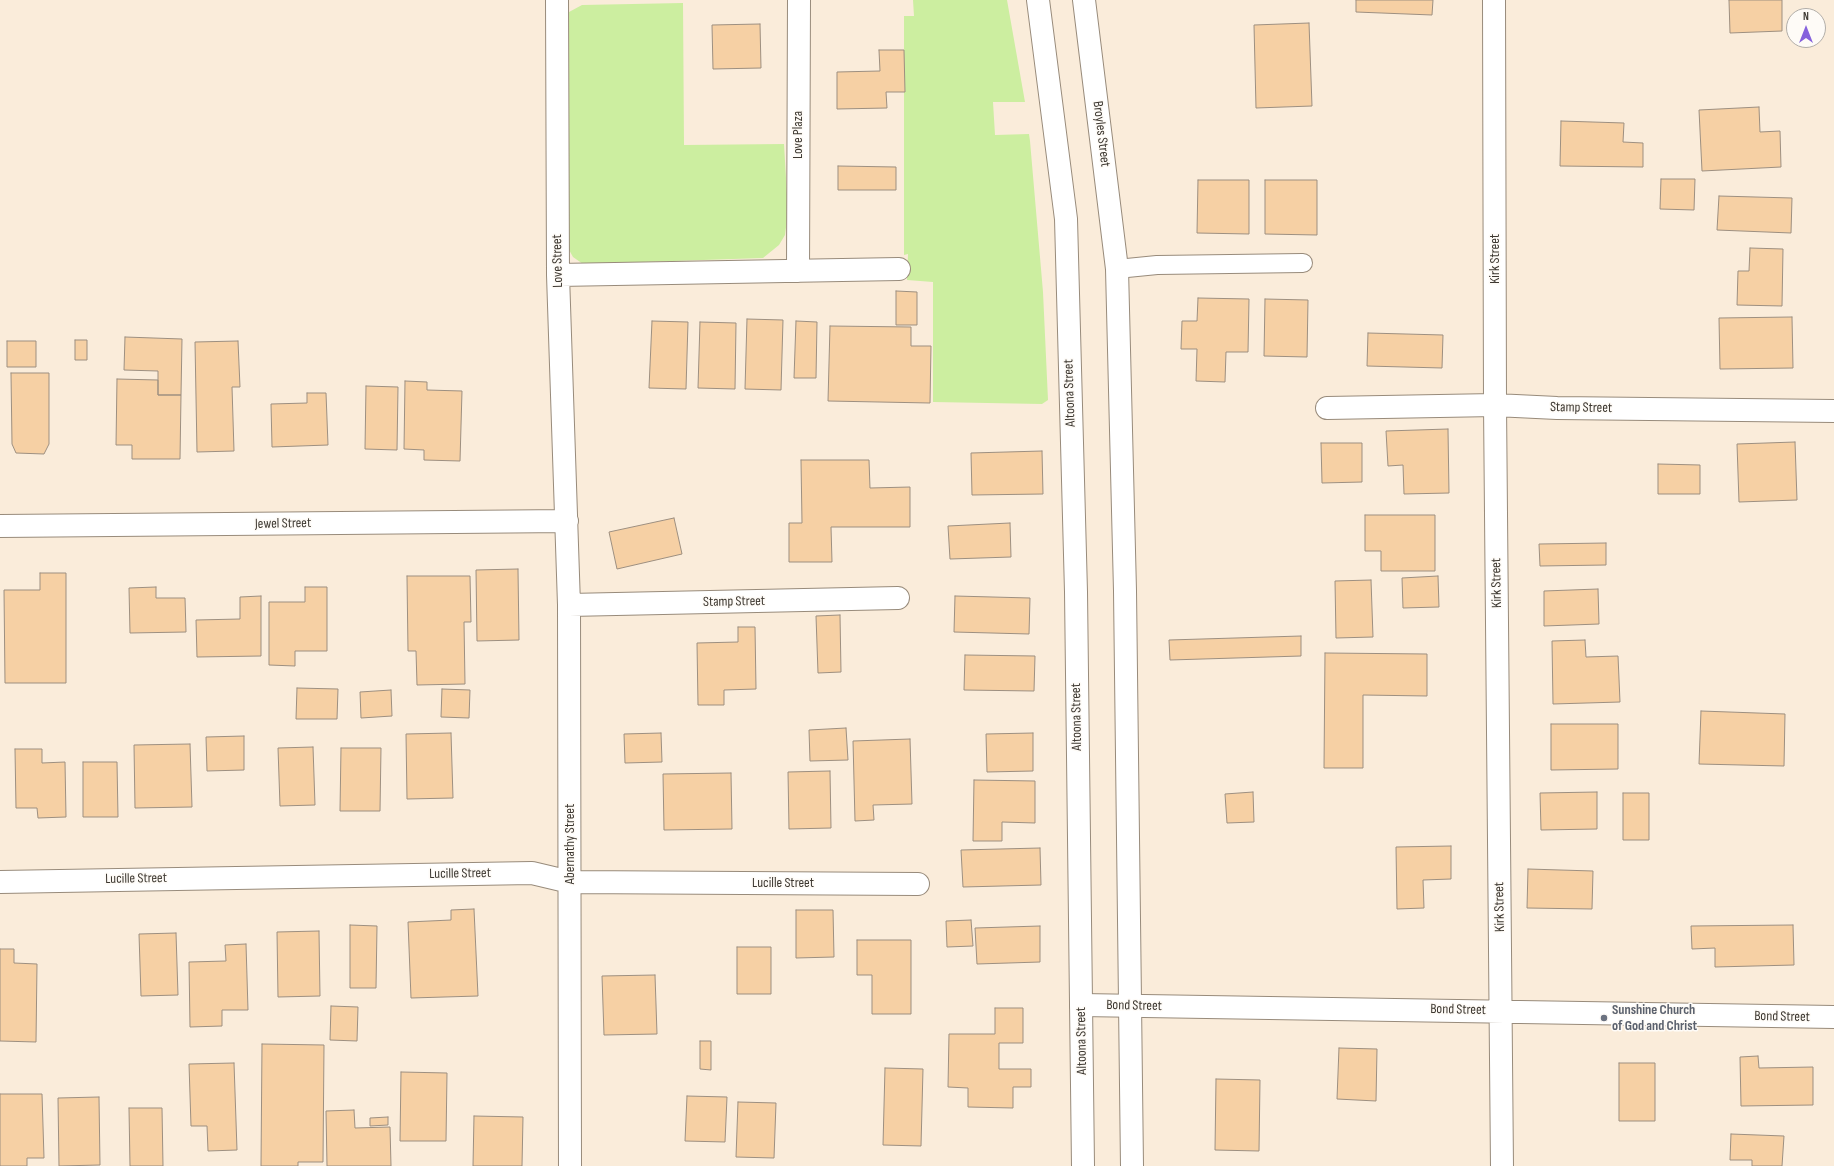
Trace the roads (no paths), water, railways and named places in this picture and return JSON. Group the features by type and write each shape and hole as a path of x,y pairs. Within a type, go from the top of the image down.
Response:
{"street":[{"name":"Love Street","path":"556,0 558,275 566,521"},
{"name":"Love Plaza","path":"798,271 799,0"},
{"name":"Altoona Street","path":"1038,0 1066,219 1076,592 1083,1166"},
{"name":"Broyles Street","path":"1084,0 1117,269"},
{"name":"Kirk Street","path":"1494,0 1495,405 1502,1166"},
{"path":"558,275 899,269"},
{"path":"1117,269 1125,591 1132,1166"},
{"name":"Stamp Street","path":"1327,408 1495,405 1557,408 1834,411"},
{"name":"Jewel Street","path":"0,526 566,521"},
{"name":"Abernathy Street","path":"566,521 569,605 570,1166"},
{"name":"Stamp Street","path":"569,605 898,598"},
{"name":"Lucille Street","path":"0,882 532,873 570,882 918,884"},
{"name":"Bond Street","path":"1081,1005 1834,1017"}],"lane":[{"path":"1117,269 1157,265 1303,263"}],"place":[{"name":"Sunshine Church of God and Christ","path":"1604,1018"}]}
